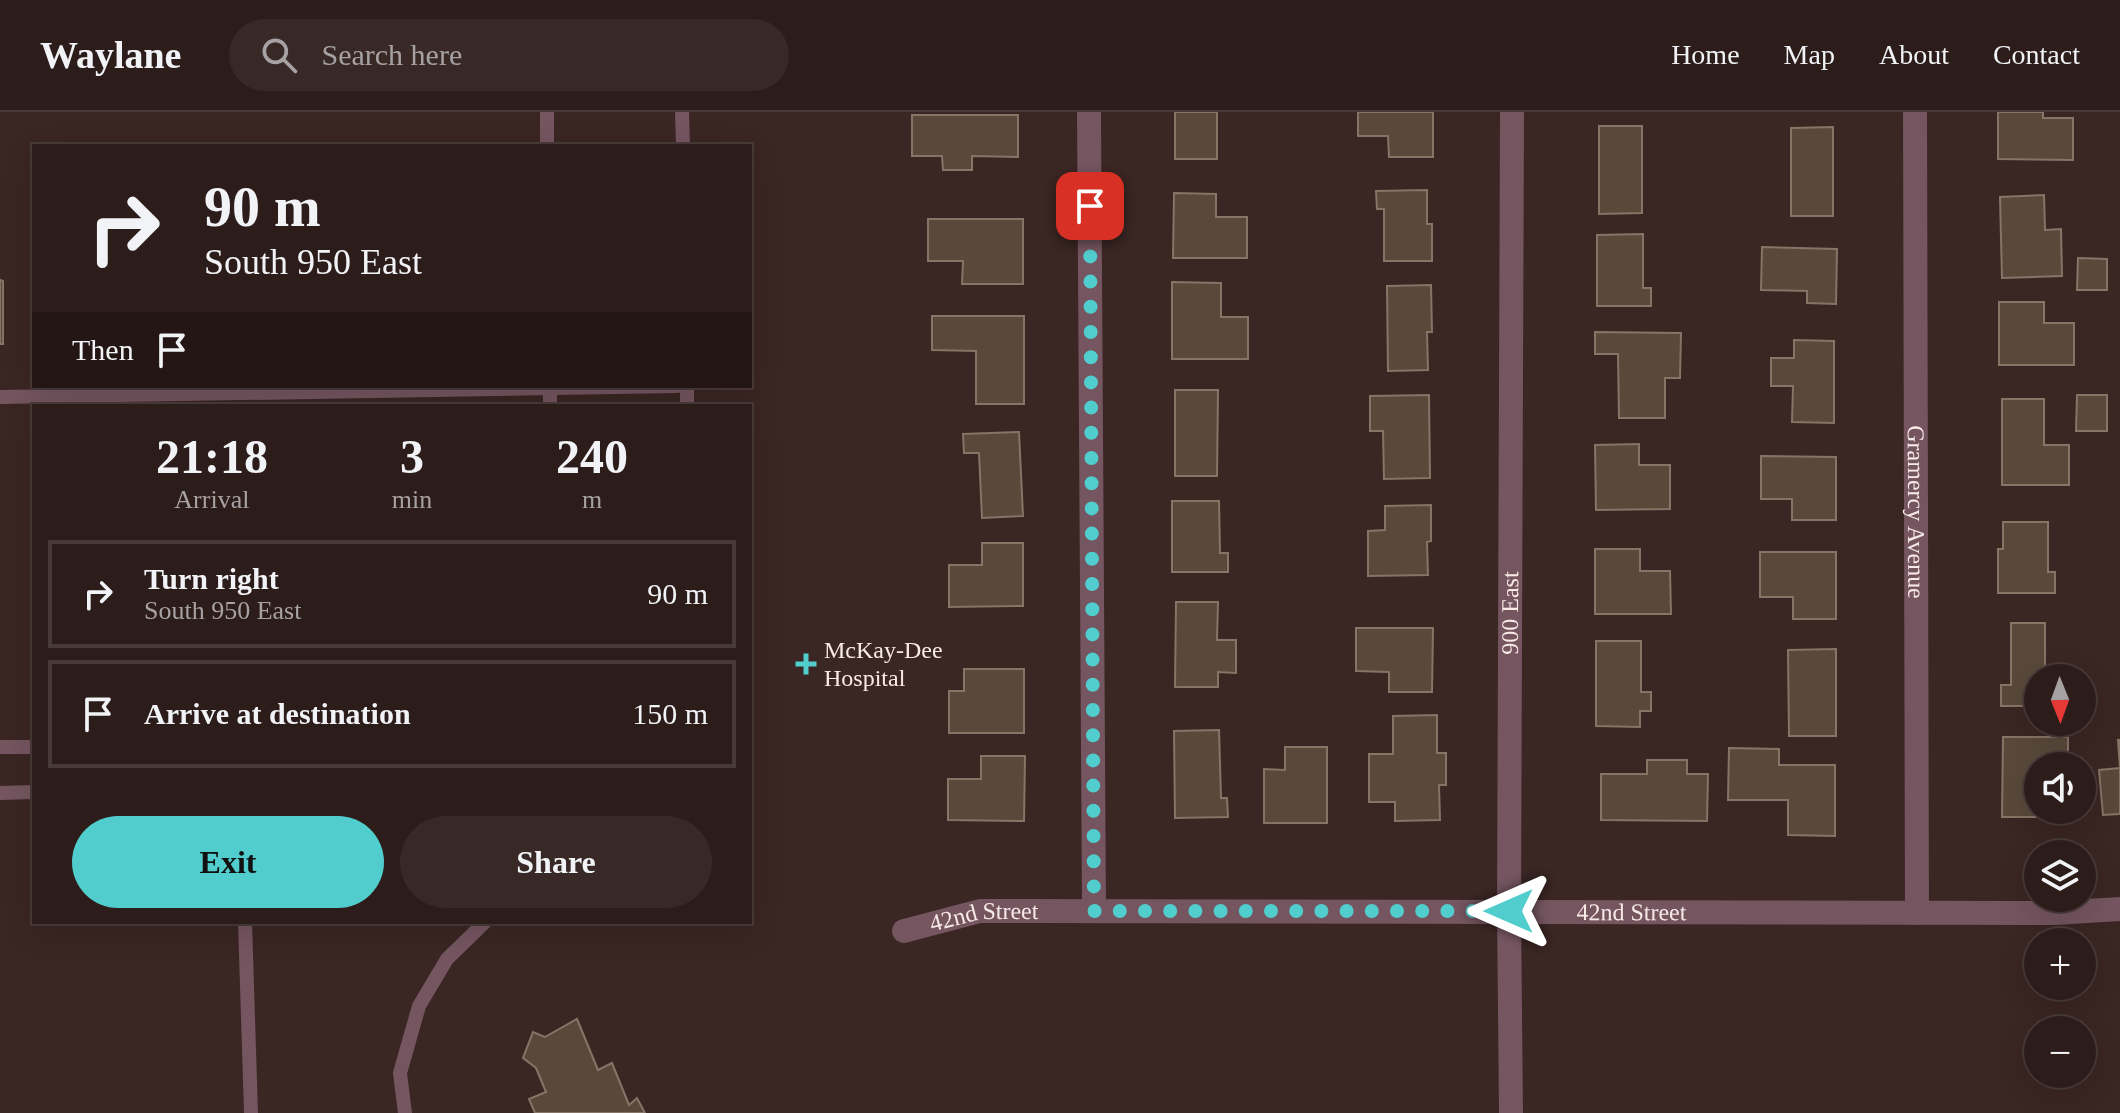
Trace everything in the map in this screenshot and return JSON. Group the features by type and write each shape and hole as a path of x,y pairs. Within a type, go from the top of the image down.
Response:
{"street":[{"path":"1089,112 1094,911"},
{"name":"900 East","path":"1511,1113 1512,112"},
{"name":"Gramercy Avenue","path":"1915,112 1917,913"},
{"name":"42nd Street","path":"904,931 980,911 2055,913 2120,909"}],"lane":[{"path":"547,112 547,144"},
{"path":"682,112 683,144"},
{"path":"0,397 495,388"},
{"path":"0,747 32,747"},
{"path":"0,793 32,792"},
{"path":"245,924 251,1113"},
{"path":"405,1113 400,1073 419,1006 447,959 483,924"}],"building":[{"path":"1175,112 1217,112 1217,159 1175,159"},
{"path":"1358,112 1433,112 1433,157 1389,157 1388,136 1358,136"},
{"path":"1998,112 2043,112 2043,118 2073,118 2073,160 1998,159"},
{"path":"912,115 1018,115 1018,157 972,156 972,170 943,170 942,156 912,156"},
{"path":"1599,126 1642,126 1642,213 1599,214"},
{"path":"1833,127 1833,216 1791,216 1791,128"},
{"path":"1427,190 1427,224 1432,224 1432,261 1384,261 1384,209 1377,209 1376,191"},
{"path":"1174,193 1216,194 1216,217 1247,217 1247,258 1173,258"},
{"path":"2044,195 2045,230 2061,229 2062,276 2002,278 2000,197"},
{"path":"928,219 1023,219 1023,284 962,284 963,261 928,261"},
{"path":"1643,234 1643,288 1651,288 1651,306 1597,306 1597,235"},
{"path":"1762,247 1837,249 1836,304 1807,303 1807,291 1761,290"},
{"path":"2078,258 2107,259 2107,290 2077,290"},
{"path":"0,280 3,281 3,344 0,344"},
{"path":"1172,282 1221,283 1221,317 1248,317 1248,359 1172,359"},
{"path":"1431,285 1432,332 1427,332 1428,370 1388,371 1387,286"},
{"path":"1999,302 2044,302 2044,323 2074,323 2074,365 1999,365"},
{"path":"932,316 1024,316 1024,404 976,404 976,351 932,350"},
{"path":"1595,332 1681,333 1680,378 1665,378 1665,418 1619,418 1618,354 1595,354"},
{"path":"1794,340 1834,341 1834,423 1792,422 1793,386 1771,386 1771,358 1794,358"},
{"path":"1175,390 1218,390 1217,476 1175,476"},
{"path":"1429,395 1430,478 1384,479 1383,431 1370,431 1370,396"},
{"path":"2077,395 2107,395 2107,431 2076,431"},
{"path":"2002,399 2044,399 2044,445 2069,445 2069,485 2002,485"},
{"path":"1019,432 1023,516 982,518 979,453 964,453 963,434"},
{"path":"1639,444 1639,465 1670,465 1670,509 1596,510 1595,445"},
{"path":"1761,456 1836,457 1836,520 1792,520 1792,499 1761,499"},
{"path":"1172,501 1219,501 1220,553 1228,553 1228,572 1172,572"},
{"path":"1431,505 1431,541 1427,542 1428,575 1368,576 1368,531 1385,530 1385,506"},
{"path":"2003,522 2048,522 2048,572 2055,572 2055,593 1998,593 1998,549 2003,549"},
{"path":"982,543 1023,543 1023,606 949,607 949,565 982,565"},
{"path":"1595,549 1640,549 1640,571 1670,571 1671,614 1595,614"},
{"path":"1760,552 1836,552 1836,619 1793,619 1793,597 1760,597"},
{"path":"1176,602 1218,602 1217,640 1236,640 1236,673 1218,672 1218,687 1175,687"},
{"path":"2011,623 2045,623 2045,664 2024,664 2024,706 2001,706 2001,685 2011,685"},
{"path":"1356,628 1433,628 1432,692 1389,692 1389,672 1356,671"},
{"path":"1596,641 1641,641 1641,692 1651,692 1651,711 1640,711 1640,727 1596,726"},
{"path":"1836,649 1836,736 1789,736 1788,650"},
{"path":"964,669 1024,669 1024,733 949,733 949,691 964,691"},
{"path":"1437,715 1437,753 1446,753 1446,785 1439,785 1440,820 1395,821 1395,802 1369,802 1369,754 1393,754 1393,716"},
{"path":"1219,730 1221,798 1227,798 1228,817 1175,818 1174,731"},
{"path":"2003,737 2068,737 2068,752 2024,752 2024,817 2002,817"},
{"path":"1285,747 1327,747 1327,823 1264,823 1264,769 1285,770"},
{"path":"1729,748 1779,749 1779,765 1835,765 1835,836 1788,835 1788,800 1728,800"},
{"path":"981,756 1025,756 1024,821 948,820 948,779 981,779"},
{"path":"1647,760 1687,760 1687,774 1708,774 1707,821 1601,820 1601,774 1647,774"},
{"path":"2120,768 2120,814 2103,815 2099,770"},
{"path":"577,1019 598,1070 612,1063 629,1105 637,1098 645,1113 535,1113 529,1099 546,1092 536,1068 523,1058 533,1032 545,1037"}],"place":[{"name":"McKay-Dee Hospital","path":"806,664"}],"route":[{"path":"1090,206 1094,911 1509,911"}]}
